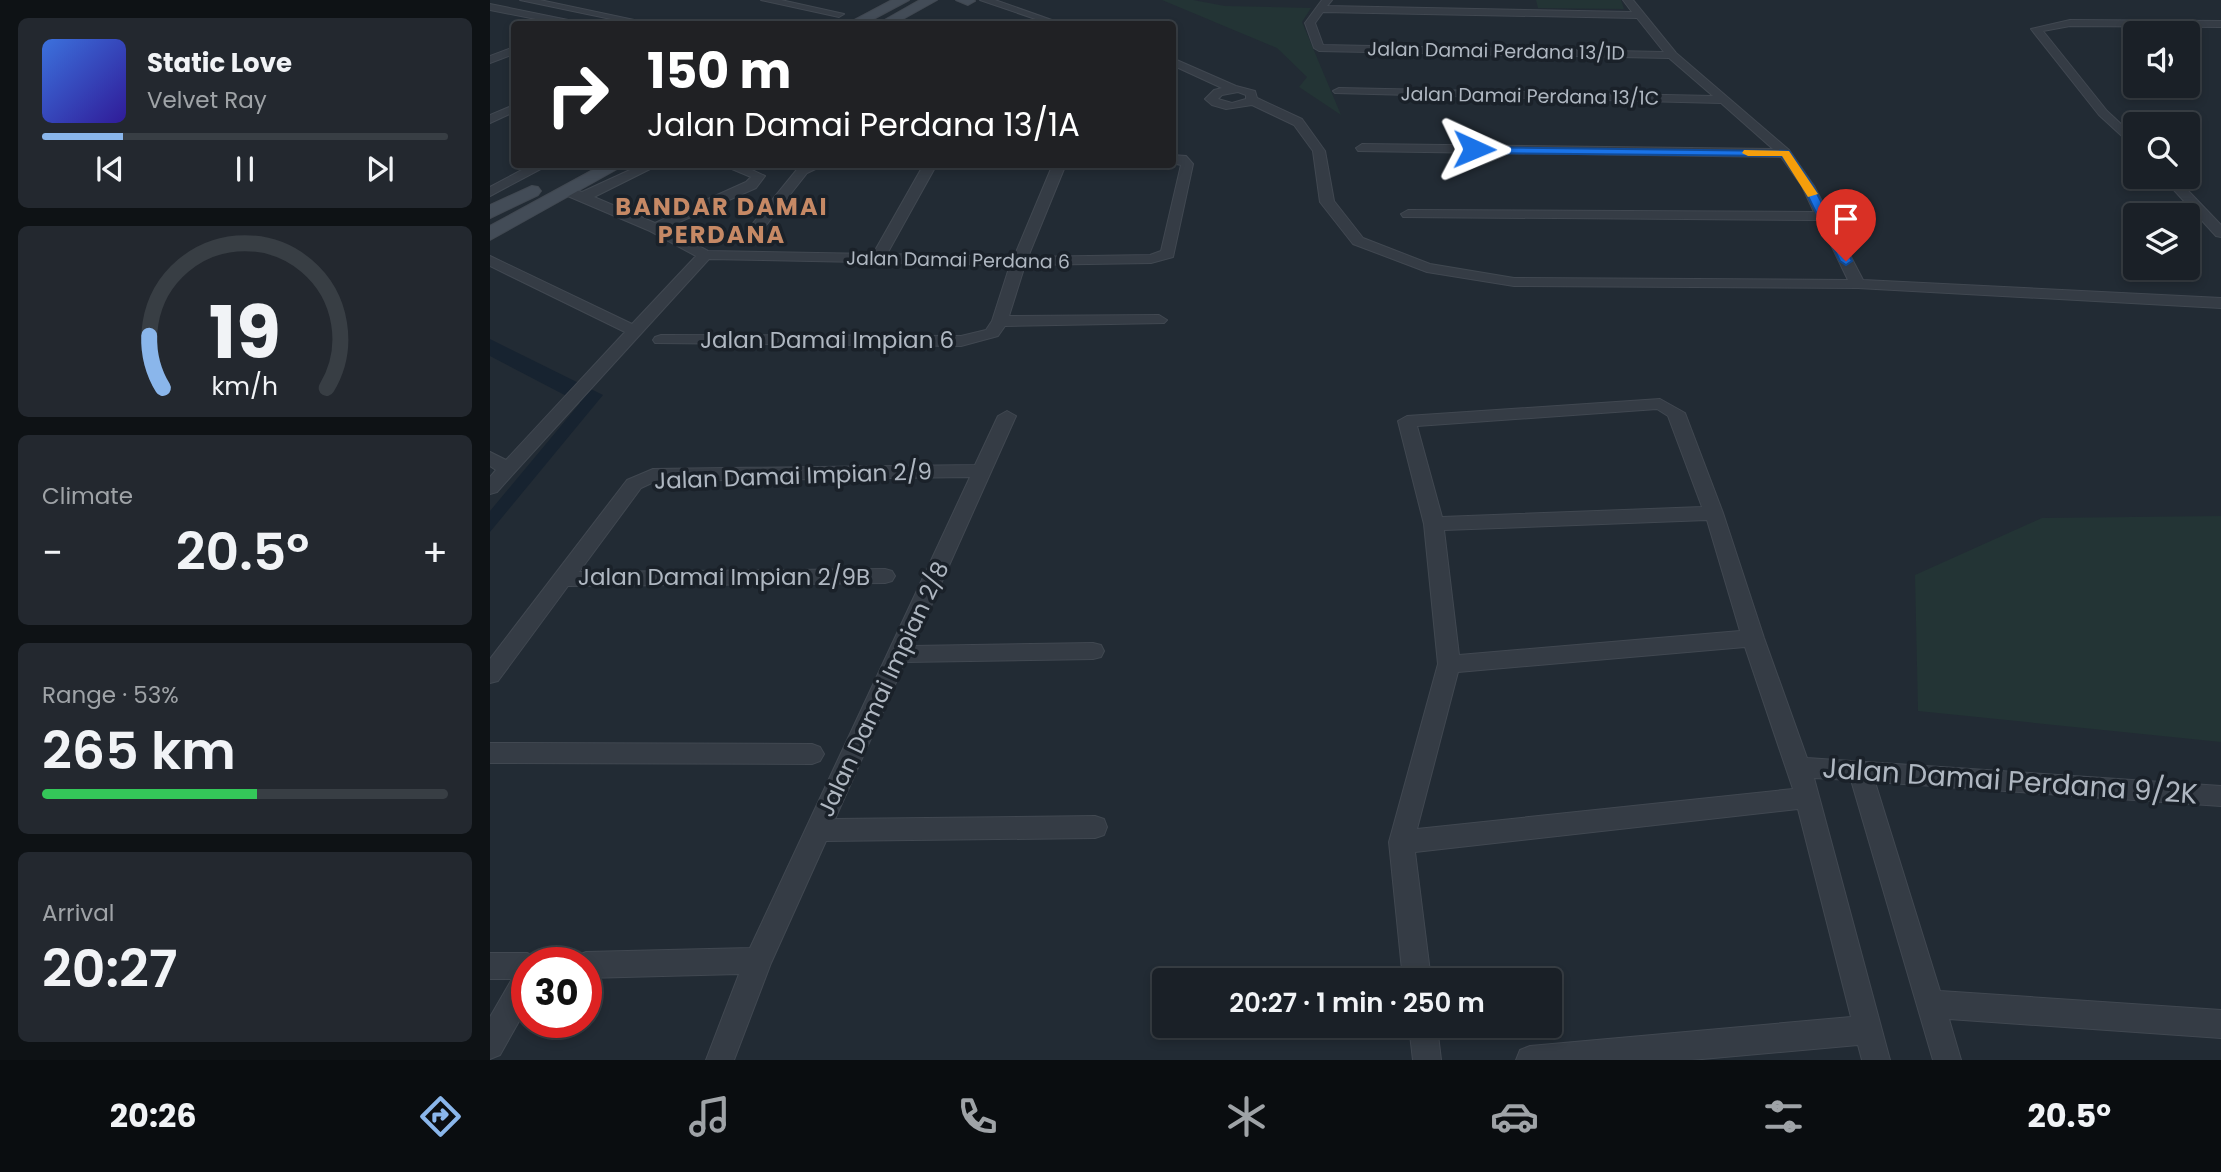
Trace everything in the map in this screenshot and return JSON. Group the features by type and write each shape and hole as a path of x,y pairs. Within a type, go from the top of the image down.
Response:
{"main road":[{"path":"860,21 902,0"},
{"path":"870,21 912,0"},
{"path":"889,21 929,0"},
{"path":"490,212 576,168"},
{"path":"490,234 576,194 612,168"}],"street":[{"path":"492,9 518,0"},
{"path":"525,0 633,21"},
{"path":"567,8 591,0"},
{"path":"766,0 839,14"},
{"path":"965,0 1026,21"},
{"path":"985,0 1049,21"},
{"path":"1318,9 1327,0"},
{"path":"1628,0 1672,55 1720,100 1785,153 1808,186 1858,284"},
{"path":"492,9 557,21"},
{"path":"1318,9 1638,15"},
{"name":"Jalan Damai Perdana 13/1D","path":"1318,9 1310,23 1320,48 1672,55"},
{"path":"2123,132 2103,113 2036,29 2070,23 2221,24"},
{"path":"490,60 511,51"},
{"path":"1176,63 1233,89 1251,93 1258,103 1298,122 1319,151 1327,202 1357,241 1427,268 1514,282 1858,284 2221,303"},
{"path":"1176,72 1218,92"},
{"path":"1233,89 1218,92 1212,97 1213,102 1226,106 1258,103"},
{"name":"Jalan Damai Perdana 13/1C","path":"1339,91 1720,100"},
{"path":"490,102 511,106"},
{"path":"490,119 511,108"},
{"path":"1362,148 1785,153"},
{"path":"1168,254 1186,164 1177,159"},
{"path":"490,192 536,168"},
{"path":"576,194 644,168"},
{"path":"655,228 751,185 760,176 737,168"},
{"path":"755,230 803,170 809,168"},
{"path":"878,258 929,168"},
{"path":"1058,168 1019,261 996,327 1159,320"},
{"path":"2179,189 2221,233"},
{"path":"490,488 705,255 655,228 576,194"},
{"path":"1408,214 1823,216"},
{"name":"Jalan Damai Perdana 6","path":"705,255 1019,261 1151,260 1168,254"},
{"path":"490,260 634,331"},
{"name":"Jalan Damai Impian 6","path":"661,340 961,341 996,327"},
{"path":"1417,968 1401,842 1449,664 1434,524 1407,421 1660,404 1676,413 1714,513 1753,638 1799,767 1877,1060"},
{"name":"Jalan Damai Impian 2/8","path":"720,1060 758,961 1007,416"},
{"path":"490,458 508,469"},
{"name":"Jalan Damai Impian 2/9","path":"490,675 634,484 653,475 982,471"},
{"path":"1434,524 1714,513"},
{"name":"Jalan Damai Impian 2/9B","path":"562,579 885,576"},
{"path":"1449,664 1753,638"},
{"path":"899,654 1093,651"},
{"path":"490,753 812,754"},
{"name":"Jalan Damai Perdana 9/2K","path":"1799,767 2221,796"},
{"path":"1860,771 1947,1060"},
{"path":"1401,842 1807,798"},
{"path":"818,830 1095,827"},
{"path":"602,965 758,961"},
{"path":"490,966 511,966"},
{"path":"1930,1004 2221,1024"},
{"path":"490,1045 511,1008"},
{"path":"1530,1060 1868,1030"},
{"path":"1424,1038 1427,1060"}],"shaded area":[{"path":"1162,0 1193,0 1225,6 1311,8 1302,22 1341,115 1299,87 1307,77 1277,48"},
{"path":"1536,0 1621,0 1624,9 1538,8"},
{"path":"2221,516 2221,742 1918,711 1915,575 2042,518"}],"water":[{"path":"490,339 603,395 490,532 490,511 580,403 490,356"}],"slow traffic":[{"path":"1748,153 1785,153 1812,194"}],"district":[{"name":"BANDAR DAMAI PERDANA","path":"722,220"}],"route":[{"path":"1474,149 1785,153 1808,186 1846,261"}]}
